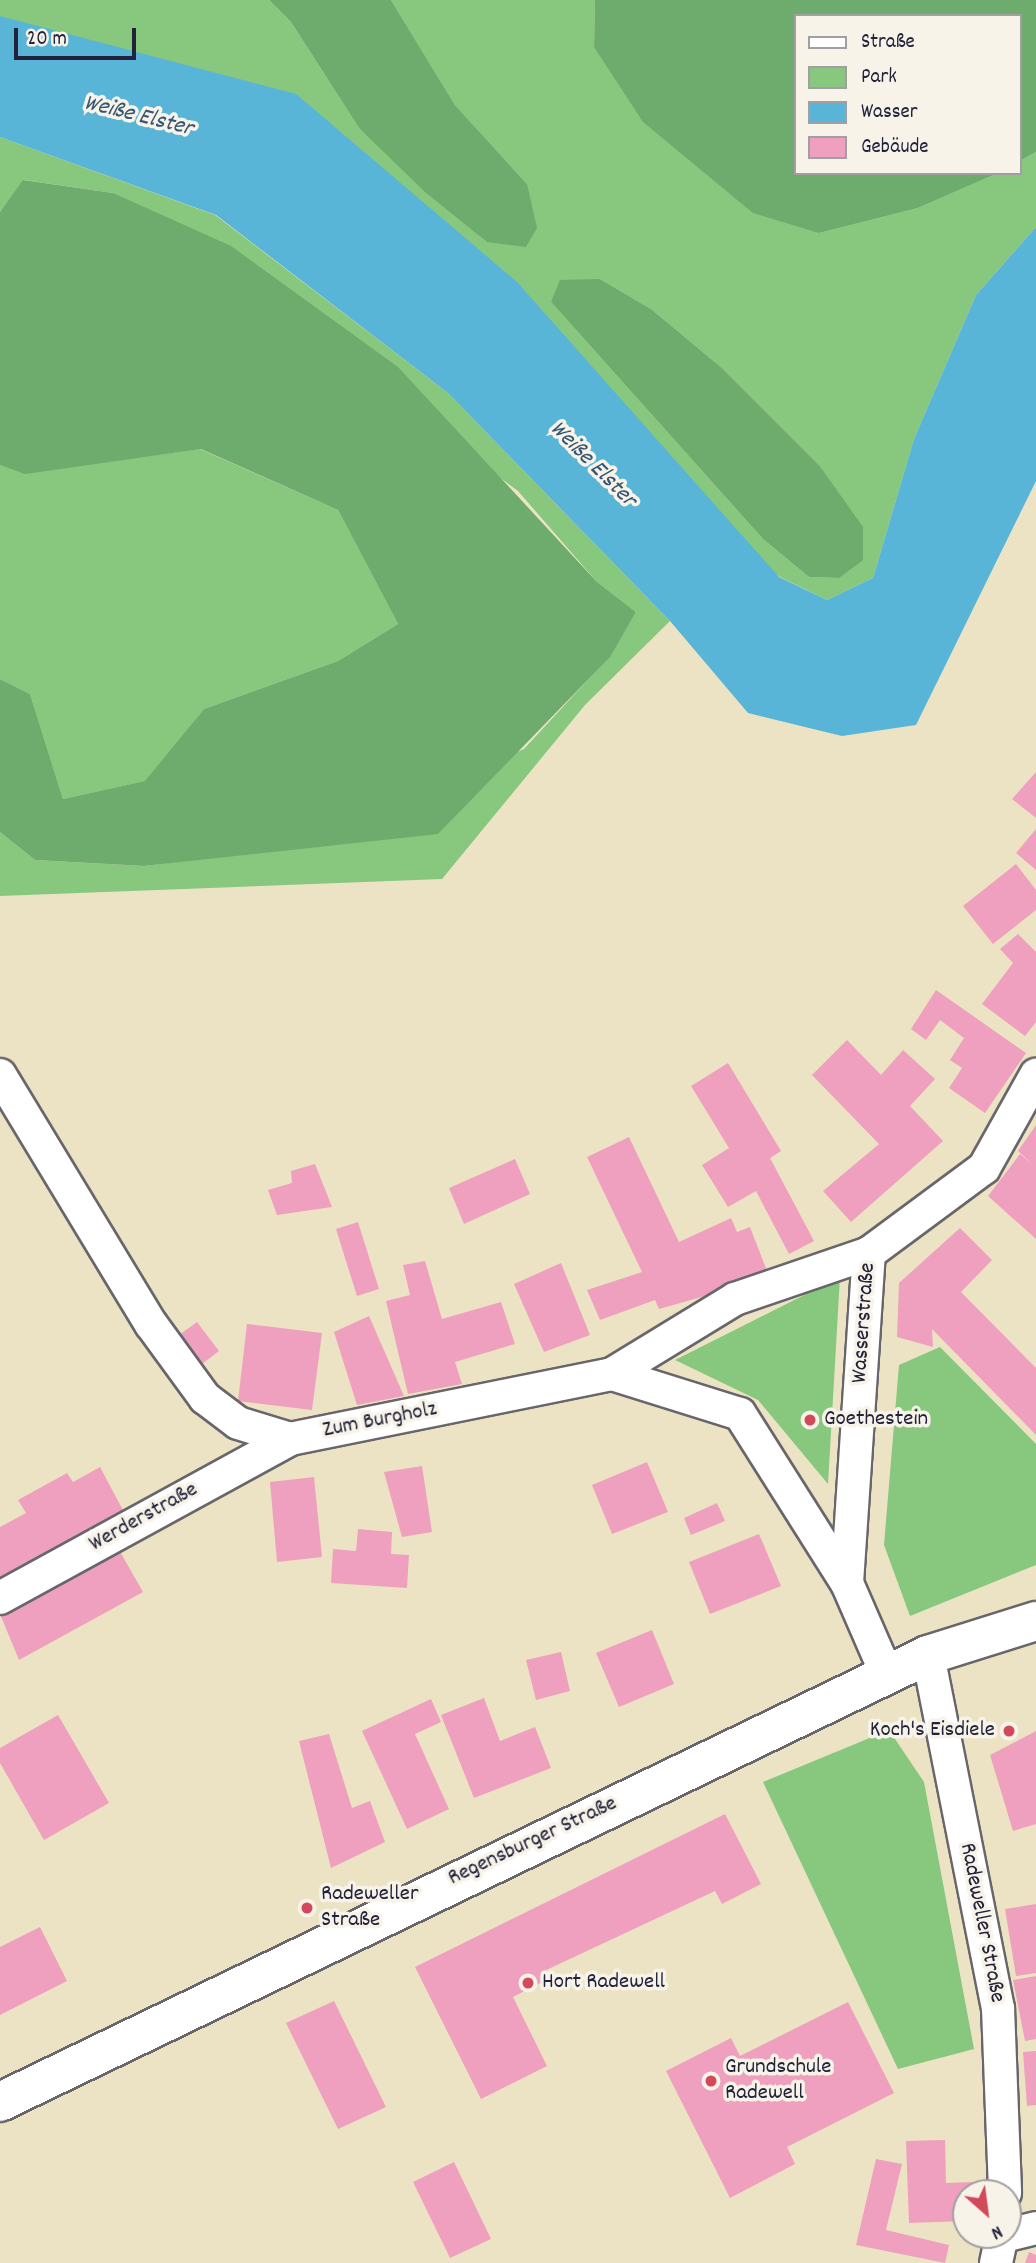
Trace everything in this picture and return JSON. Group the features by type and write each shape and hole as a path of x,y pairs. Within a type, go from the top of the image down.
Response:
{"main road":[{"name":"Regensburger Straße","path":"0,2102 928,1655 1036,1621"}],"street":[{"name":"Zum Burgholz","path":"0,1075 150,1324 205,1398 238,1423 290,1439 612,1374 740,1414 847,1583"},
{"name":"Wasserstraße","path":"887,1675 847,1583 869,1253 984,1168 1036,1075"},
{"path":"612,1374 735,1299 869,1253"},
{"name":"Werderstraße","path":"0,1598 290,1439"},
{"name":"Radeweller Straße","path":"928,1655 998,2008 1004,2179"}],"green space":[{"path":"0,0 269,0 291,22 359,128 487,242 527,184 455,105 391,0 595,0 594,47 819,233 918,208 993,175 1022,175 1022,160 1036,152 1036,227 976,295 914,439 873,578 827,600 780,577 0,16","holes":["600,279 651,309 722,368 819,465 839,578 809,577 763,539 551,302"]},
{"path":"269,0 391,0 455,105 527,184 537,228 526,247 487,242 425,192 359,128 291,22"},
{"path":"595,0 1036,0 1036,152 1022,160 1022,14 794,14 794,175 993,175 918,208 819,233 753,213 643,122 594,47"},
{"path":"0,137 215,215 448,393 670,621 585,705 442,879 0,896 0,832 35,860 144,866 289,848 524,749 609,657 636,612 597,582 518,491 113,193 24,180 0,212"},
{"path":"23,180 113,193 231,246 398,367 597,582 636,612 610,657 438,834 144,866 35,860 0,832 0,679 30,694 63,799 145,781 204,709 338,661 398,624 338,510 201,449 25,474 0,465 0,212"},
{"path":"600,279 651,309 722,368 819,465 863,527 863,560 839,578 809,577 763,539 551,302 560,280"},
{"path":"200,449 338,510 398,624 338,661 204,709 146,781 63,799 30,694 0,679 0,465 25,473"},
{"path":"840,1277 828,1484 758,1400 675,1360"},
{"path":"940,1347 1036,1444 1036,1565 910,1616 884,1545 899,1365"},
{"path":"889,1730 924,1782 974,2049 898,2069 763,1782"}],"water":[{"name":"Weiße Elster","path":"0,16 296,94 517,282 779,577 827,600 873,578 914,439 976,295 1036,227 1036,481 916,725 842,736 748,713 670,621 448,393 216,215 0,137"}],"building":[{"path":"1036,772 1036,818 1012,799"},
{"path":"1036,829 1036,870 1016,853"},
{"path":"1016,864 1036,890 1036,910 993,944 963,906"},
{"path":"1018,934 1036,952 1036,1022 1025,1036 982,1004 1013,963 1000,949"},
{"path":"936,990 1026,1053 985,1113 949,1088 962,1068 950,1060 964,1038 940,1020 926,1040 911,1029"},
{"path":"847,1040 881,1075 903,1050 935,1079 910,1106 943,1141 851,1222 823,1191 879,1144 812,1075"},
{"path":"728,1063 781,1151 770,1158 814,1241 789,1254 756,1191 728,1207 702,1165 729,1148 691,1086"},
{"path":"1036,1125 1036,1239 988,1196 1020,1154 1033,1165 1018,1151"},
{"path":"629,1137 679,1242 731,1218 737,1232 750,1227 767,1271 705,1296 659,1309 655,1300 600,1320 587,1290 642,1272 587,1157"},
{"path":"515,1159 530,1194 464,1224 449,1188"},
{"path":"315,1164 332,1207 277,1215 268,1190 292,1183 291,1171"},
{"path":"358,1222 379,1289 357,1296 336,1229"},
{"path":"960,1228 992,1260 961,1292 1036,1368 1036,1435 932,1329 933,1347 897,1337 899,1283"},
{"path":"425,1261 442,1319 501,1302 515,1344 455,1362 462,1384 408,1394 386,1301 410,1295 403,1265"},
{"path":"561,1263 590,1335 544,1352 514,1284"},
{"path":"369,1316 404,1396 357,1405 334,1332"},
{"path":"197,1322 219,1351 202,1364 179,1335"},
{"path":"247,1324 322,1333 312,1410 238,1401"},
{"path":"647,1462 668,1512 612,1534 592,1485"},
{"path":"422,1466 432,1532 402,1537 384,1472"},
{"path":"100,1467 124,1512 0,1581 0,1527 26,1513 18,1500 67,1473 73,1482"},
{"path":"314,1477 322,1557 277,1562 270,1482"},
{"path":"717,1503 725,1521 691,1535 684,1518"},
{"path":"358,1529 392,1532 391,1554 409,1555 407,1588 331,1583 333,1549 356,1551"},
{"path":"759,1534 781,1586 710,1614 689,1562"},
{"path":"118,1548 143,1592 19,1660 0,1614"},
{"path":"652,1630 674,1684 619,1707 596,1653"},
{"path":"561,1652 570,1691 536,1700 526,1660"},
{"path":"484,1698 500,1741 535,1727 551,1768 474,1798 441,1715"},
{"path":"431,1699 441,1722 415,1734 449,1809 407,1829 362,1731"},
{"path":"58,1715 109,1803 44,1840 0,1763 0,1748"},
{"path":"1036,1731 1036,1824 1013,1831 990,1755"},
{"path":"329,1734 352,1808 370,1801 385,1842 331,1868 299,1741"},
{"path":"725,1814 761,1884 722,1904 715,1891 542,1972 546,1980 513,1997 547,2066 481,2099 415,1967"},
{"path":"1036,1904 1036,1973 1016,1976 1005,1909"},
{"path":"40,1927 67,1981 0,2015 0,1947"},
{"path":"1036,1976 1036,2039 1025,2041 1013,1980"},
{"path":"334,2001 386,2107 338,2129 286,2023"},
{"path":"848,2002 894,2093 787,2147 795,2164 730,2198 666,2071 731,2038 740,2056"},
{"path":"1036,2051 1036,2105 1027,2106 1023,2052"},
{"path":"945,2140 946,2183 952,2183 952,2221 909,2223 906,2141"},
{"path":"876,2159 902,2164 886,2230 949,2245 945,2263 856,2245"},
{"path":"454,2162 491,2239 450,2258 413,2182"},
{"path":"1029,2252 1036,2255 1036,2263 1025,2263"}],"place":[{"name":"Goethestein","path":"810,1420"},
{"name":"Koch's Eisdiele","path":"1009,1731"},
{"name":"Radeweller Straße","path":"307,1908"},
{"name":"Hort Radewell","path":"528,1983"},
{"name":"Grundschule Radewell","path":"711,2081"}]}
